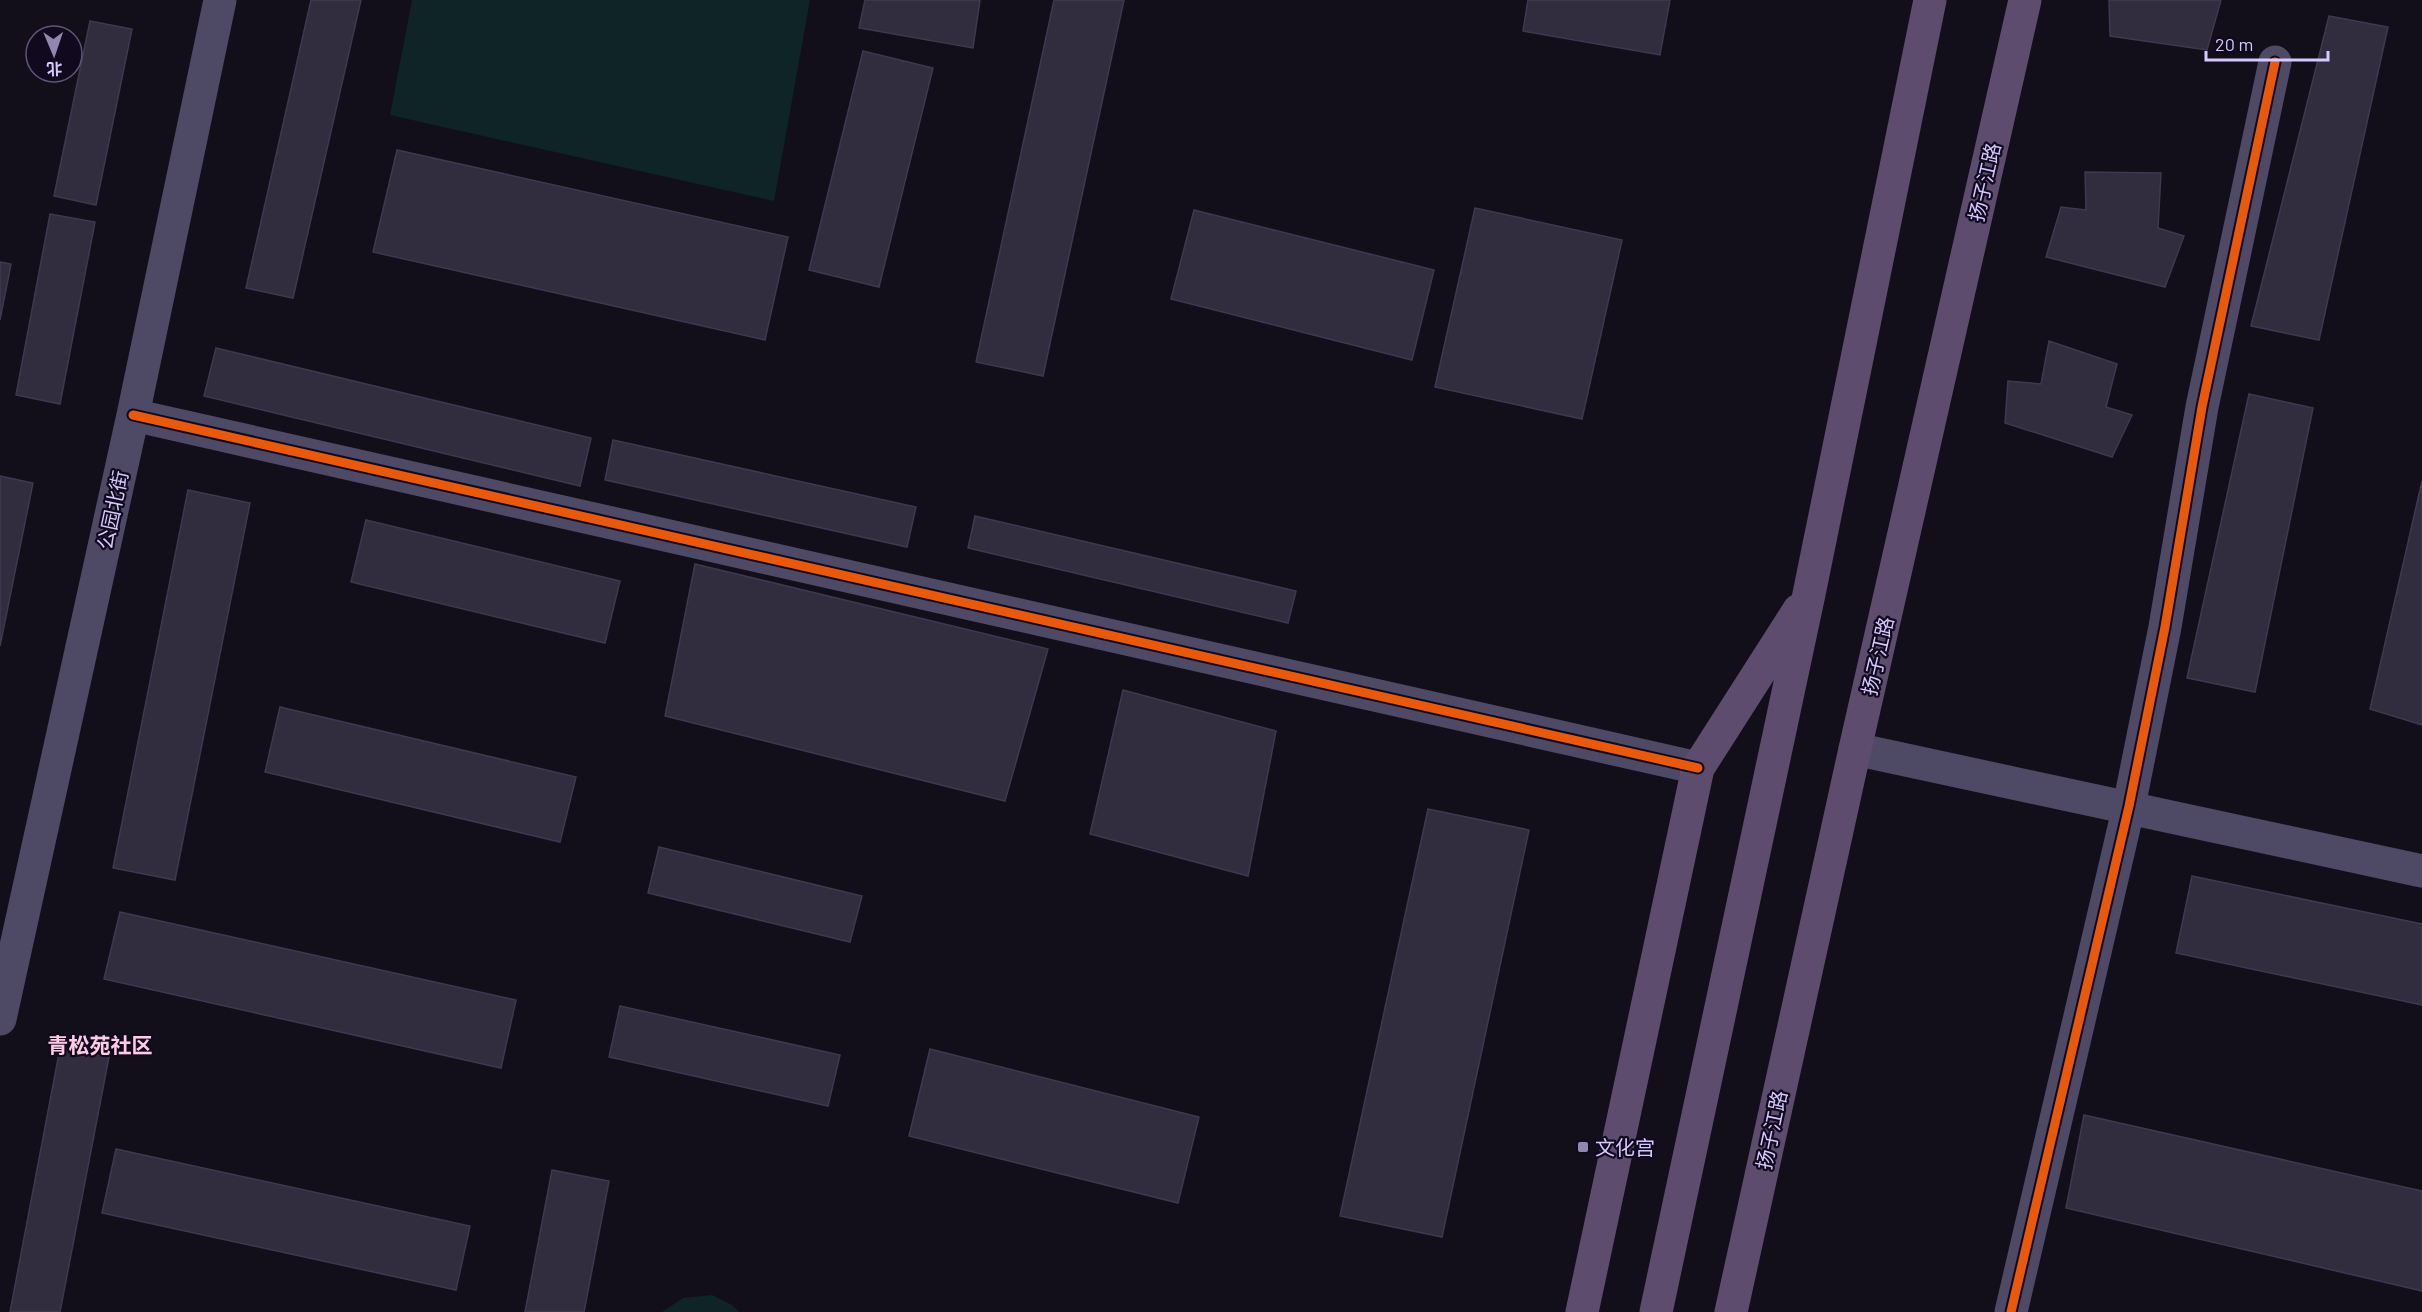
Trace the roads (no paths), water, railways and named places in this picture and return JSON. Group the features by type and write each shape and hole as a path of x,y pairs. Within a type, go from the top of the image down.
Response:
{"main road":[{"path":"1656,1312 1809,594 1930,0"},
{"name":"扬子江路","path":"1731,1312 1855,749 2025,0"},
{"path":"1581,1312 1698,768 1809,594"}],"street":[{"name":"公园北街","path":"0,1019 133,415 220,0"},
{"path":"2011,1312 2129,806 2165,627 2202,407 2275,63"},
{"path":"133,415 1698,768"},
{"path":"1855,749 2129,806 2422,871"}],"place":[{"name":"文化宫","path":"1583,1147"}],"district":[{"name":"青松苑社区","path":"100,1044"}]}
